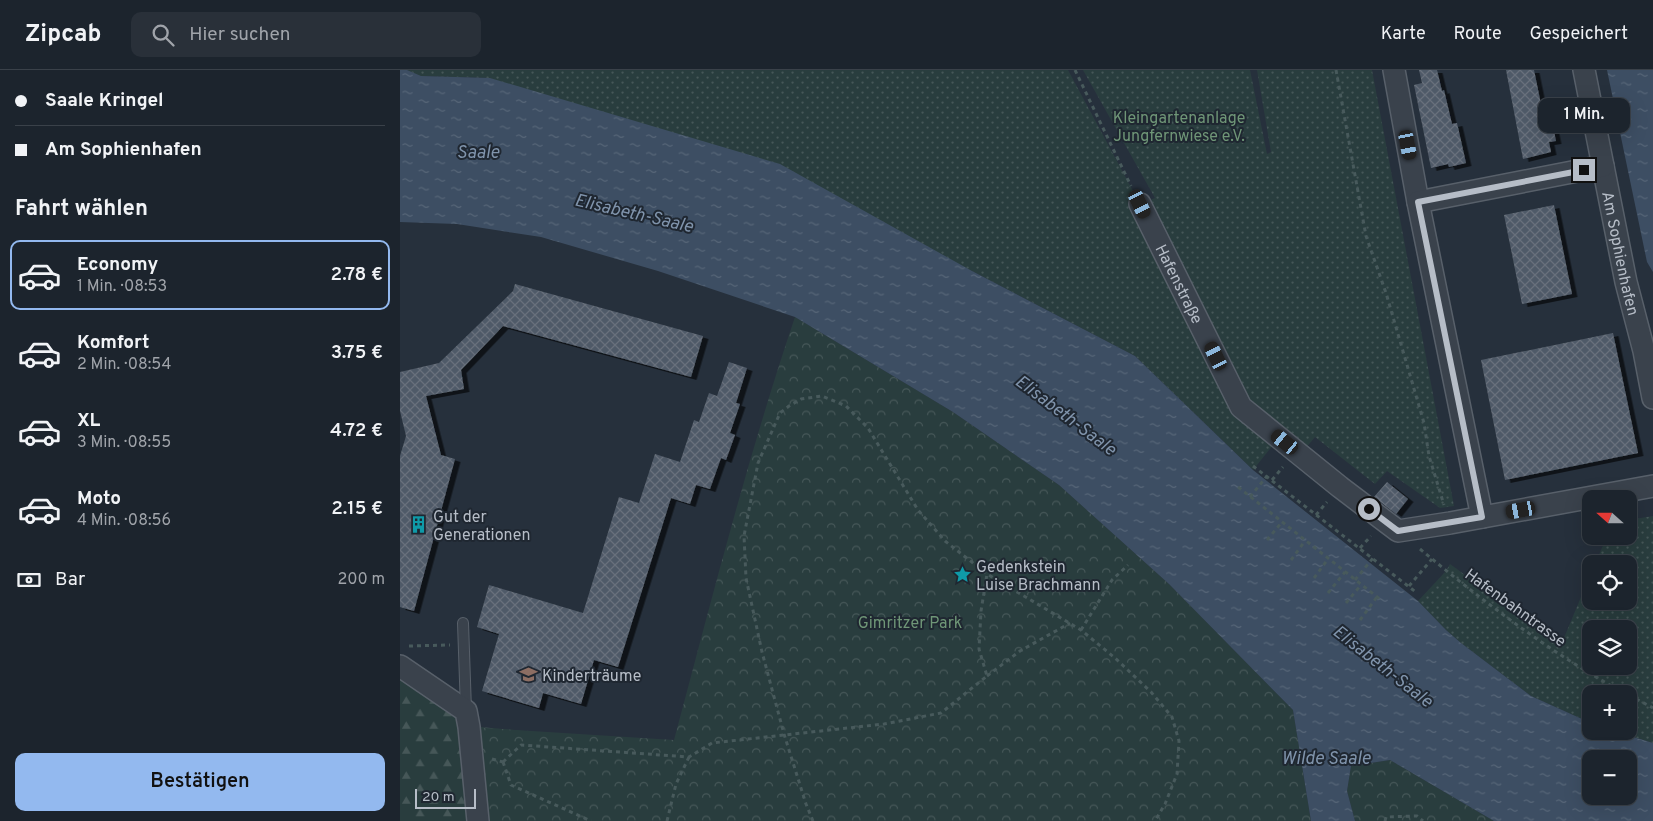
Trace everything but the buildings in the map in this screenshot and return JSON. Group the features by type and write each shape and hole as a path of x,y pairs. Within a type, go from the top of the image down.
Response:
{"street":[{"path":"1394,70 1418,202 1482,517"},
{"name":"Am Sophienhafen","path":"1584,70 1626,282 1644,351 1653,398"},
{"path":"1418,202 1602,166"},
{"name":"Hafenstraße","path":"1140,204 1241,407 1398,531"},
{"path":"1398,531 1653,486"},
{"path":"400,666 466,711 478,821"}],"lane":[{"path":"463,623 466,711"}],"path":[{"path":"1075,70 1140,204"},
{"path":"1336,70 1366,236 1397,330 1424,424 1430,456 1450,523"},
{"path":"813,821 784,734 762,652 746,578 744,536 758,463 780,413 801,399 822,396 846,406 868,428 918,510 945,542 987,574 1081,630 1115,658 1151,692 1172,717 1179,740 1177,774 1165,804 1155,821"},
{"path":"1253,466 1417,593"},
{"path":"1272,480 1278,473"},
{"path":"1250,497 1267,476"},
{"path":"1238,488 1379,599 1360,620"},
{"path":"1316,515 1322,508"},
{"path":"1267,540 1282,522"},
{"name":"Hafenbahntrasse","path":"1398,531 1502,615 1574,664 1610,685"},
{"path":"1291,560 1306,541"},
{"path":"1360,548 1365,542"},
{"path":"1355,580 1373,558"},
{"path":"1314,578 1328,559"},
{"path":"1409,586 1432,560"},
{"path":"1081,630 1112,580 1128,565"},
{"path":"1328,593 1345,572"},
{"path":"987,574 981,610 979,650 987,676"},
{"path":"1346,603 1361,584"},
{"path":"667,821 676,784 689,757 712,743 884,724 941,712 1020,651 1070,623"},
{"path":"400,647 464,645"},
{"name":"Hafenbahntrasse","path":"1637,700 1653,708"},
{"path":"591,821 511,785 503,762 521,745 689,757"},
{"path":"1385,821 1386,818 1417,816 1423,821"}],"green space":[{"name":"Kleingartenanlage Jungfernwiese e.V.","path":"407,70 1068,70 1140,204 1155,198 1083,70 1250,70 1267,154 1271,152 1257,70 1372,70 1454,506 1440,508 1387,471 1375,484 1315,437 1300,455 1277,440 1253,470 1135,356 972,271 490,78 420,76"},
{"name":"Gimritzer Park","path":"795,317 953,412 1059,485 1169,584 1293,710 1311,821 478,821 469,727 674,740 746,474"},
{"path":"1653,516 1653,743 1637,738 1637,685 1582,685 1582,719 1531,696 1461,643 1418,601 1446,571 1450,564 1561,645 1582,595 1582,610 1637,610 1637,555 1599,555 1603,545 1638,545 1638,518"},
{"path":"400,666 469,726 524,731 591,821 400,821"},
{"path":"1390,760 1494,821 1355,821 1347,791 1351,766"}],"water":[{"name":"Saale","path":"400,70 407,70 421,76 490,78 780,164 972,271 1135,356 1253,470 1418,601 1461,643 1531,696 1582,719 1582,740 1637,740 1637,738 1653,743 1653,821 1494,821 1390,760 1351,766 1347,791 1355,821 1311,821 1293,710 1169,584 1059,485 953,412 795,317 658,271 541,237 457,224 400,222"},
{"path":"1607,70 1653,70 1653,272 1647,262"}],"place":[{"name":"Gut der Generationen","path":"419,525"},
{"name":"Gedenkstein Luise Brachmann","path":"962,575"},
{"name":"Kinderträume","path":"528,675"}],"route":[{"path":"1369,509 1398,531 1482,517 1418,202 1584,170"}],"water label":[{"name":"Elisabeth-Saale","path":"634,213"},
{"name":"Elisabeth-Saale","path":"1066,415"},
{"name":"Elisabeth-Saale","path":"1383,666"},
{"name":"Wilde Saale","path":"1326,758"}]}
